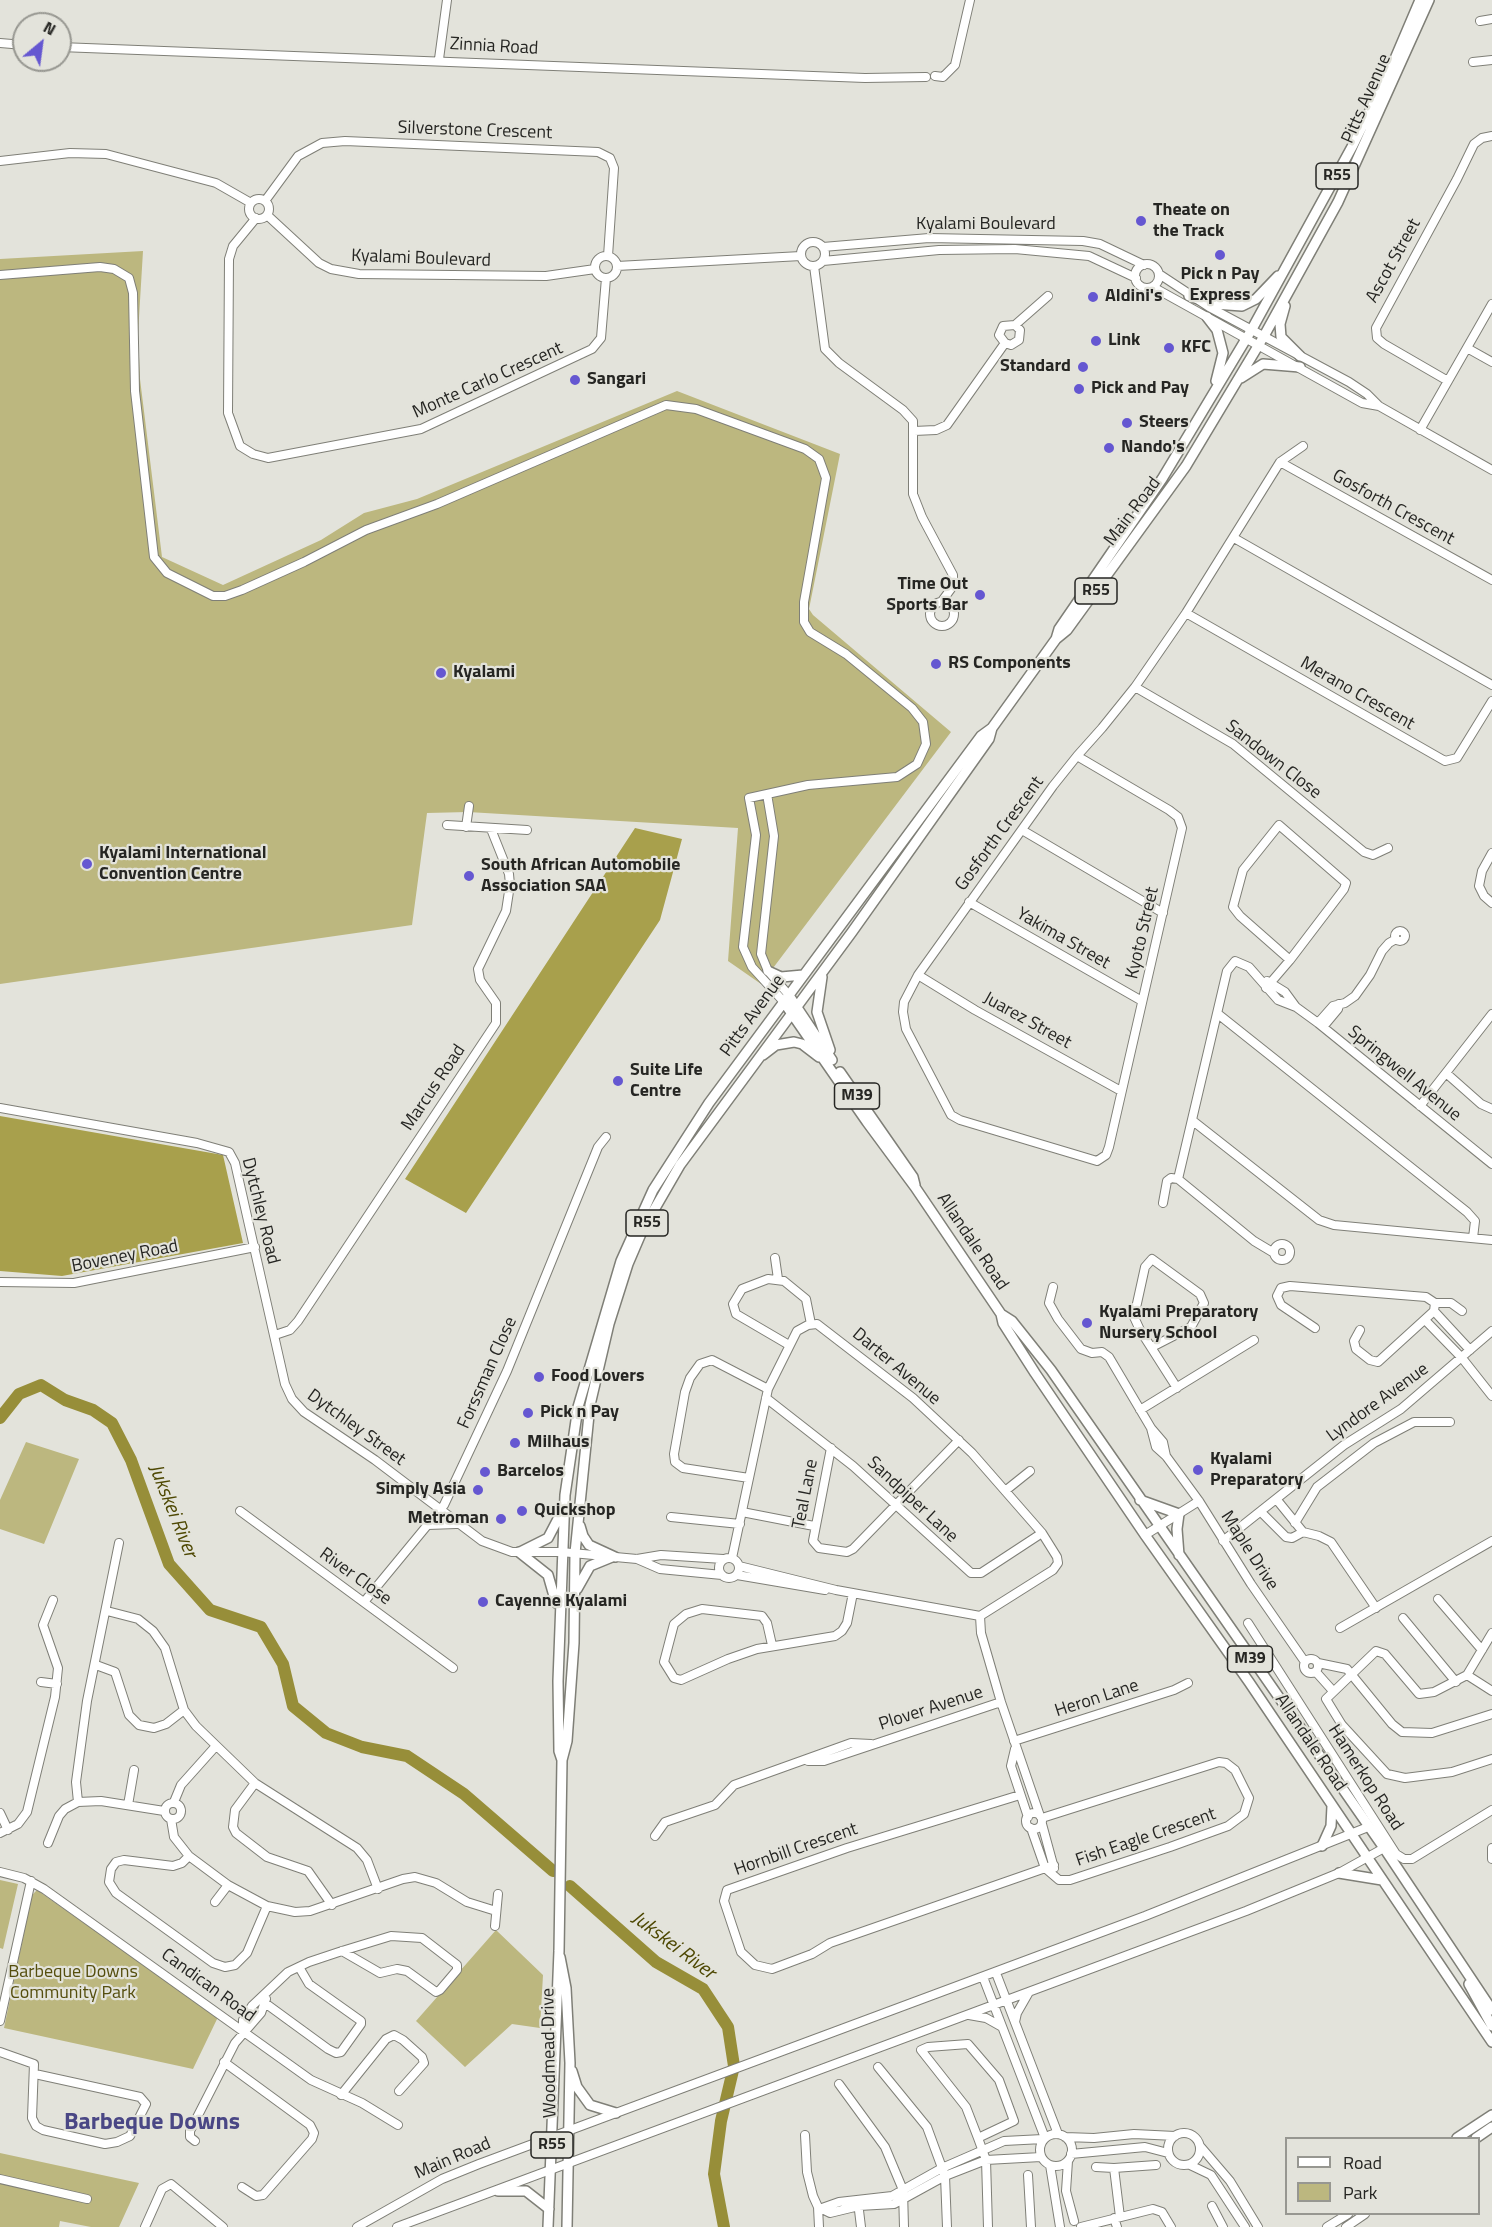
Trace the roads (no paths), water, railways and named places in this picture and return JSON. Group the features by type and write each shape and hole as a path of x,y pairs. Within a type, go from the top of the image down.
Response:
{"main road":[{"name":"Pitts Avenue","path":"1252,330 1353,145 1391,68 1420,0"},
{"name":"Pitts Avenue","path":"1261,340 1363,151 1429,0"},
{"path":"1189,296 1214,304 1242,306 1256,299 1287,267"},
{"path":"1292,284 1280,330 1285,343 1300,356"},
{"path":"1207,317 1217,330 1223,353 1209,400"},
{"name":"Main Road","path":"1056,639 1059,629 1162,479 1252,330"},
{"name":"Main Road","path":"963,767 989,739 992,728 1056,639 1067,630 1172,487 1261,340"},
{"path":"1237,381 1263,364 1299,367"},
{"name":"Pitts Avenue","path":"575,1553 590,1405 598,1366 628,1264 643,1229 674,1175 794,1008 823,972 963,767"},
{"name":"Pitts Avenue","path":"561,1552 572,1438 587,1370 614,1281 634,1228 671,1159 803,975 963,767"},
{"path":"768,971 781,977 803,975"},
{"path":"823,972 817,997 817,1012 832,1065"},
{"name":"Allandale Road","path":"786,998 1001,1314 1003,1323 1035,1373 1144,1535 1249,1682 1382,1880 1491,2036"},
{"path":"757,1060 776,1046 794,1042 808,1048 832,1065"},
{"name":"Allandale Road","path":"1001,1314 1012,1321 1051,1370 1383,1848 1492,2010"},
{"path":"560,1626 554,1589 548,1575 519,1552 542,1542 553,1532 565,1495"},
{"path":"1139,1499 1179,1514 1177,1529 1179,1557"},
{"path":"578,1515 586,1542 614,1557"},
{"name":"Woodmead Drive","path":"561,1552 558,1681 559,1751 562,1760"},
{"name":"Woodmead Drive","path":"548,2227 559,1951 562,1760 567,1741 575,1553"},
{"path":"574,1597 585,1571 596,1563 614,1557"},
{"path":"1322,1846 1331,1826 1332,1806"},
{"path":"1339,1873 1382,1880"},
{"name":"Woodmead Drive","path":"559,1951 566,1988 570,2063 567,2227"},
{"path":"1457,1957 1491,2036"},
{"path":"570,2063 577,2087 590,2104 616,2113"},
{"path":"1460,2137 1492,2115"},
{"path":"1479,2137 1492,2127"},
{"path":"498,2191 526,2191 549,2209"}],"street":[{"path":"439,59 447,0"},
{"path":"935,76 943,77 952,69 970,0"},
{"path":"1480,21 1492,19"},
{"name":"Zinnia Road","path":"72,46 439,59 865,78 926,77"},
{"path":"1473,62 1492,60"},
{"name":"Ascot Street","path":"1448,381 1384,344 1377,338 1376,328 1474,144 1482,138 1492,136"},
{"name":"Silverstone Crescent","path":"265,201 298,156 322,143 345,141 598,152 607,155 614,168 608,256"},
{"path":"0,161 70,153 106,154 216,183 252,203"},
{"path":"258,199 265,201 269,208 267,215 256,218 250,212 252,203 258,199"},
{"name":"Kyalami Boulevard","path":"267,215 319,263 331,269 359,274 546,276 595,268"},
{"name":"Monte Carlo Crescent","path":"256,218 233,246 228,259 228,413 240,446 253,454 268,458 421,429 592,350 601,338 606,278"},
{"name":"Kyalami Boulevard","path":"823,248 929,238 1083,241 1100,244 1144,265 1155,267 1159,274 1189,296 1252,330 1261,340"},
{"path":"808,243 816,243 823,248 824,261 814,266 804,262 801,256 803,248 808,243"},
{"name":"Kyalami Boulevard","path":"824,261 939,250 1015,249 1089,256 1136,278 1141,287 1153,287 1247,339 1261,340"},
{"path":"608,256 614,259 617,266 614,274 606,278 600,276 595,268 597,260 608,256"},
{"path":"617,266 801,256"},
{"path":"1136,278 1138,269 1144,265"},
{"path":"814,266 825,349 839,363 903,410 913,422 913,494 922,517 953,575 953,586 942,601"},
{"path":"0,275 100,267 114,268 129,278 133,293 135,391 154,557 167,573 213,596 225,596 242,590 304,562 366,530 437,504 659,407 678,405 696,409 814,453 824,466 826,478 804,602 804,622 810,632 846,654 912,708 922,722 926,744 917,764 897,777 828,783 749,798 756,835 743,947 752,967 786,998"},
{"path":"1153,287 1158,282 1159,274"},
{"path":"1016,325 1021,333 1019,340 1014,344 1005,343 999,335 1001,328 1006,324 1016,325 1048,296"},
{"path":"1420,430 1492,304"},
{"path":"1261,340 1319,366 1362,391 1379,406 1492,470"},
{"path":"1261,340 1299,367 1362,403 1379,406"},
{"path":"914,431 936,430 947,425 1005,343"},
{"path":"1467,348 1492,362"},
{"path":"1313,375 1319,366"},
{"name":"Gosforth Crescent","path":"1092,1161 951,1115 912,1042 903,1020 904,1002 918,975 969,902 1077,756 1134,687 1186,613 1280,462 1303,446"},
{"name":"Gosforth Crescent","path":"1280,462 1492,580"},
{"path":"1234,538 1492,685"},
{"name":"Merano Crescent","path":"1186,613 1445,761 1457,758 1492,701"},
{"name":"Sandown Close","path":"1134,687 1227,739 1364,852 1373,855 1388,848"},
{"name":"Kyoto Street","path":"1077,756 1169,810 1180,821 1181,835 1106,1155 1092,1161"},
{"path":"767,794 774,826 761,941 762,960 786,998"},
{"path":"465,827 469,806"},
{"path":"447,825 528,830"},
{"path":"1269,986 1290,960 1344,889 1346,883 1279,825 1243,870 1233,907 1240,916 1290,960"},
{"name":"Marcus Road","path":"274,1335 290,1330 298,1321 496,1023 496,1003 480,980 478,969 506,911 510,885 506,867 490,829"},
{"path":"1022,830 1163,913"},
{"path":"1492,853 1482,871 1479,886 1484,896 1492,903"},
{"name":"Yakima Street","path":"969,902 1142,1001"},
{"path":"1321,1025 1333,1006 1355,996 1382,951 1396,939"},
{"name":"Springwell Avenue","path":"1218,1014 1227,970 1232,963 1239,961 1269,986 1278,1000 1296,1007 1321,1025 1492,1164"},
{"name":"Juarez Street","path":"918,975 975,1010 1121,1090"},
{"path":"1178,1179 1218,1014 1467,1212 1475,1221 1473,1238"},
{"path":"1420,1106 1492,1014"},
{"path":"1446,1073 1481,1104 1492,1109"},
{"name":"Dytchley Road","path":"0,1108 226,1150 234,1158 285,1384 292,1398"},
{"path":"1193,1121 1320,1221 1334,1225 1492,1240"},
{"name":"Forssman Close","path":"364,1602 449,1496 507,1371 598,1148 606,1137"},
{"path":"1163,1203 1167,1181 1171,1178 1178,1179 1254,1241 1274,1253"},
{"name":"Boveney Road","path":"0,1282 74,1283 255,1247"},
{"path":"775,1258 778,1279"},
{"path":"1152,1347 1188,1328 1204,1302 1200,1294 1152,1259 1145,1267 1134,1314 1136,1323 1177,1388"},
{"path":"789,1345 740,1317 733,1308 735,1298 746,1287 778,1279 799,1291 806,1299 811,1324 797,1331 768,1389 732,1558 738,1570 806,1588 836,1590 980,1616"},
{"path":"1314,1328 1281,1305 1277,1296 1281,1288 1290,1286 1426,1297 1470,1350"},
{"name":"Maple Drive","path":"1053,1287 1049,1303 1058,1319 1081,1349 1107,1355 1151,1428 1163,1442 1166,1456 1305,1662"},
{"path":"1360,1329 1354,1341 1356,1349 1370,1360 1378,1362 1425,1320 1435,1307 1451,1303 1462,1311"},
{"path":"1425,1320 1462,1358 1492,1396"},
{"name":"Darter Avenue","path":"811,1324 817,1324 828,1330 913,1398 958,1440 1042,1533 1057,1557 1056,1566 980,1616"},
{"name":"Lyndore Avenue","path":"1223,1540 1277,1500 1344,1445 1401,1409 1492,1331"},
{"path":"1140,1410 1254,1340"},
{"path":"749,1478 690,1469 675,1462 674,1454 685,1392 690,1378 700,1364 712,1359 768,1389"},
{"name":"Dytchley Street","path":"292,1398 304,1412 383,1466 458,1524 496,1548 519,1552 561,1552 637,1559"},
{"name":"Sandpiper Lane","path":"766,1398 831,1448 967,1571 975,1574 981,1573 1042,1533"},
{"path":"1295,1523 1315,1490 1374,1443 1415,1421 1450,1422"},
{"path":"896,1506 958,1440"},
{"name":"Teal Lane","path":"831,1448 814,1526 815,1546 849,1552 896,1506"},
{"path":"1005,1491 1030,1471"},
{"path":"428,1525 458,1524 449,1496"},
{"path":"1277,1500 1303,1532 1331,1542 1376,1608"},
{"path":"1144,1535 1199,1502"},
{"name":"River Close","path":"240,1511 453,1668"},
{"path":"742,1512 814,1526"},
{"path":"1261,1512 1283,1536 1291,1538 1303,1532"},
{"path":"671,1517 740,1524"},
{"path":"1340,1628 1492,1541"},
{"path":"78,1802 76,1782 119,1543"},
{"path":"637,1559 661,1555 723,1560 732,1558"},
{"path":"637,1559 660,1569 722,1575 730,1578 738,1570"},
{"path":"722,1575 719,1565 723,1560"},
{"path":"772,1645 767,1623 762,1616 702,1609 686,1614 674,1624 664,1662 674,1678 681,1680 728,1659 772,1645 830,1638 839,1634 847,1623 853,1593"},
{"path":"1438,1599 1482,1650"},
{"path":"0,1813 4,1832 24,1818 29,1805 57,1684 57,1663 44,1629 53,1600"},
{"path":"107,1611 138,1619 153,1631 165,1648 184,1710 215,1747 255,1783 357,1848 368,1860 378,1889"},
{"name":"Fish Eagle Crescent","path":"980,1616 991,1668 1041,1819 1055,1875"},
{"path":"1403,1618 1456,1682"},
{"name":"Hamerkop Road","path":"1248,1623 1400,1857 1412,1859 1492,1810"},
{"path":"1491,1639 1467,1675 1456,1682 1422,1695 1386,1654 1378,1651 1370,1654 1333,1691 1327,1701 1342,1725 1379,1768 1387,1774 1406,1778 1452,1772 1492,1759"},
{"path":"1316,1672 1309,1674 1305,1671 1305,1662 1311,1659 1318,1663 1344,1667 1351,1672 1392,1724 1402,1732 1418,1734 1445,1730 1492,1714"},
{"path":"1316,1672 1318,1663"},
{"path":"96,1665 115,1672 129,1716 139,1725 154,1728 166,1724 184,1710"},
{"path":"1316,1672 1333,1691"},
{"path":"1467,1675 1492,1691"},
{"path":"41,1682 57,1684"},
{"name":"Heron Lane","path":"1015,1744 1174,1690 1188,1683"},
{"name":"Plover Avenue","path":"655,1836 665,1822 715,1804 734,1785 851,1743 871,1744 1001,1702"},
{"path":"1015,1744 1011,1766 1028,1817 1027,1824 1031,1828 1045,1868"},
{"path":"174,1802 181,1785 215,1747"},
{"name":"Fish Eagle Crescent","path":"1041,1819 1219,1762 1226,1762 1235,1770 1249,1798 1248,1809 1228,1826 1070,1880 1061,1880 1045,1868"},
{"path":"128,1805 134,1770"},
{"path":"255,1783 235,1810 233,1827 236,1833 267,1857 308,1871 332,1905"},
{"name":"Hornbill Crescent","path":"1020,1795 847,1848 804,1865 729,1889 724,1894 724,1901 741,1952 755,1965 772,1969 812,1954 830,1943 904,1916 942,1906 1054,1865"},
{"path":"48,1843 59,1816 65,1809 78,1802 128,1805 164,1811 171,1819 174,1837 189,1856 228,1885 267,1906 303,1912 332,1905 403,1879 422,1878 436,1883 467,1902 496,1911"},
{"path":"164,1811 167,1804 174,1802 179,1805 181,1813 178,1817 171,1819"},
{"path":"1028,1817 1035,1813 1041,1819 1036,1829 1031,1828"},
{"name":"Main Road","path":"357,2227 442,2179 1225,1886 1368,1827"},
{"path":"397,2227 1236,1915 1339,1873 1383,1848"},
{"path":"1492,1848 1492,1859"},
{"path":"189,1856 173,1866 120,1861 111,1869 109,1882 116,1893 213,1963 225,1967 235,1965 247,1953 267,1906"},
{"name":"Candican Road","path":"0,1872 31,1881 310,2080 362,2103 398,2125"},
{"path":"0,2021 31,1881"},
{"path":"215,1902 228,1885"},
{"path":"495,1926 498,1894"},
{"path":"243,2031 243,2020 252,2006 288,1972 342,1951 392,1935 406,1935 432,1944 457,1965 457,1970 436,1992 403,1969 380,1973 342,1951"},
{"path":"266,2003 328,2049 341,2052 362,2024 361,2021 309,1984 299,1967"},
{"path":"996,1973 1061,2135 1071,2146 1065,2181 1077,2225"},
{"path":"983,1977 1004,2027 1044,2138 1039,2150 1041,2157 1050,2165 1058,2166 1070,2158 1144,2147 1168,2153"},
{"path":"1015,2022 1017,2013 1029,1992"},
{"path":"195,2141 190,2137 190,2131 243,2031 261,2013 266,2003 266,1993"},
{"path":"966,2015 986,2018 1004,2027"},
{"path":"341,2095 386,2039 394,2036 403,2040 422,2057 424,2062 399,2091"},
{"path":"978,2138 1014,2121 999,2080 968,2044 928,2047 921,2050 966,2107 978,2138 986,2160 988,2227"},
{"path":"0,2052 32,2061 35,2067 32,2118 36,2126 48,2132 105,2144 117,2142 130,2136 146,2104 140,2097 35,2074"},
{"path":"225,2062 310,2125 314,2133 312,2139 263,2194 256,2196 242,2187"},
{"path":"878,2067 927,2127 945,2176 947,2227"},
{"path":"839,2084 882,2142 903,2190 904,2227"},
{"path":"820,2208 830,2213 859,2203 888,2197 942,2168 1004,2141 1061,2135 1175,2136 1190,2134 1230,2181 1258,2227"},
{"path":"805,2135 807,2172 820,2208 819,2227"},
{"path":"1175,2136 1170,2141 1168,2153 1174,2163 1190,2165 1210,2175 1245,2227"},
{"path":"1190,2165 1198,2157 1200,2146"},
{"path":"859,2203 889,2206 945,2176 986,2160 1041,2157"},
{"path":"1050,2165 1061,2227"},
{"path":"1096,2167 1156,2165"},
{"path":"1114,2168 1118,2227"},
{"path":"1028,2175 1031,2227"},
{"path":"0,2179 87,2199"},
{"path":"1052,2180 1065,2181"},
{"path":"145,2227 162,2189 171,2184 223,2227"},
{"path":"859,2203 861,2227"},
{"path":"1212,2206 1223,2227"},
{"path":"1061,2227 1066,2220 1077,2225 1158,2210 1167,2217 1171,2227"},
{"path":"1327,2227 1346,2215"},
{"path":"1346,2227 1364,2215"}],"waterway":[{"name":"Jukskei River","path":"0,1418 19,1394 41,1385 65,1400 93,1410 112,1423 131,1460 169,1564 210,1610 261,1627 283,1664 293,1706 326,1733 362,1747 407,1756 464,1794 553,1871"},
{"name":"Jukskei River","path":"570,1886 656,1962 703,1989 728,2027 734,2066 721,2121 714,2174 724,2227"}],"place":[{"name":"Theate on the Track","path":"1141,221"},
{"name":"Pick n Pay Express","path":"1220,255"},
{"name":"Aldini's","path":"1093,297"},
{"name":"Link","path":"1096,341"},
{"name":"KFC","path":"1169,348"},
{"name":"Standard","path":"1083,367"},
{"name":"Sangari","path":"575,380"},
{"name":"Pick and Pay","path":"1079,389"},
{"name":"Steers","path":"1127,423"},
{"name":"Nando's","path":"1109,448"},
{"name":"Time Out Sports Bar","path":"980,595"},
{"name":"RS Components","path":"936,664"},
{"name":"Kyalami","path":"441,673"},
{"name":"Kyalami International Convention Centre","path":"87,864"},
{"name":"South African Automobile Association SAA","path":"469,876"},
{"name":"Suite Life Centre","path":"618,1081"},
{"name":"Kyalami Preparatory Nursery School","path":"1087,1323"},
{"name":"Food Lovers","path":"539,1377"},
{"name":"Pick n Pay","path":"528,1413"},
{"name":"Milhaus","path":"515,1443"},
{"name":"Kyalami Preparatory","path":"1198,1470"},
{"name":"Barcelos","path":"485,1472"},
{"name":"Simply Asia","path":"478,1490"},
{"name":"Quickshop","path":"522,1511"},
{"name":"Metroman","path":"501,1519"},
{"name":"Cayenne Kyalami","path":"483,1602"}],"district":[{"name":"Barbeque Downs","path":"152,2123"}],"park label":[{"name":"Barbeque Downs Community Park","path":"73,1983"}]}
